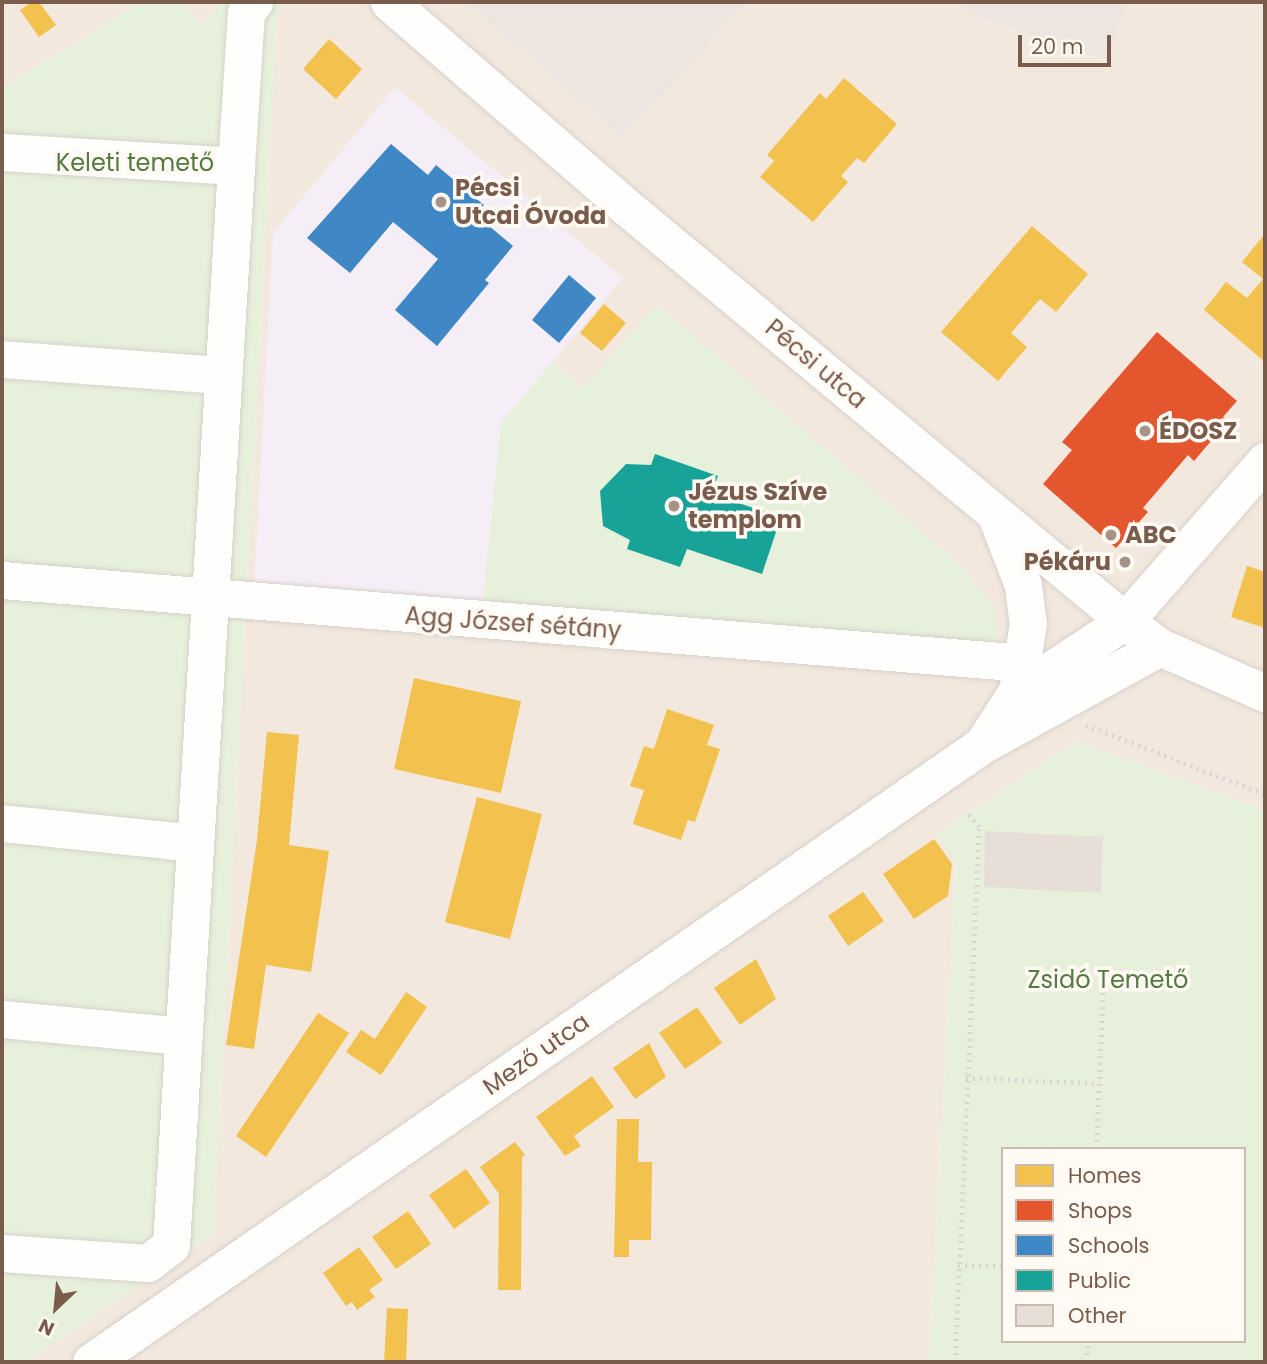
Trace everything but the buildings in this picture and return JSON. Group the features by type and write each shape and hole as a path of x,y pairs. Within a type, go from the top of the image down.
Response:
{"street":[{"path":"2,1253 148,1263 171,1245 208,599 246,12 254,2"},
{"name":"Pécsi utca","path":"389,2 625,206 1125,621 1160,647 1265,693"},
{"path":"2,152 236,166"},
{"path":"2,359 222,375"},
{"path":"1029,689 1125,621 1265,461"},
{"path":"996,514 1023,585 1028,623 1029,689"},
{"name":"Agg József sétány","path":"2,580 208,599 1029,689"},
{"path":"1029,689 1160,647"},
{"name":"Mező utca","path":"91,1362 982,745 1029,689"},
{"path":"2,823 194,843"},
{"path":"2,1019 182,1036"}],"path":[{"path":"1029,689 1265,794"},
{"path":"955,1362 979,827 968,813"},
{"path":"1096,1147 1104,971"},
{"path":"966,1078 1099,1083"},
{"path":"958,1265 1001,1266"},
{"path":"1087,1362 1088,1343"}],"shaded area":[{"path":"2,2 141,2 2,88"},
{"path":"178,2 222,2 203,24"},
{"path":"282,2 466,2 623,136 747,2 957,2 973,15 1109,59 1127,2 1265,2 1265,810 1075,741 936,835 956,860 929,1362 26,1362 213,1235 276,27"},
{"path":"466,2 747,2 623,137"},
{"path":"957,2 1127,2 1108,60 973,15"},
{"path":"395,87 623,278 501,423 483,602 254,586 273,233"}],"green space":[{"name":"Keleti temető","path":"141,2 178,2 203,24 222,2 282,2 276,27 213,1235 26,1362 2,1362 2,88"},
{"path":"657,304 958,563 993,605 999,647 483,602 501,423 553,362 583,388"},
{"name":"Zsidó Temető","path":"1075,741 1265,810 1265,1362 929,1362 956,861 936,835"}],"place":[{"name":"Pécsi Utcai Óvoda","path":"441,202"},
{"name":"ÉDOSZ","path":"1145,431"},
{"name":"Jézus Szíve templom","path":"674,506"},
{"name":"ABC","path":"1111,535"},
{"name":"Pékáru","path":"1125,562"}]}
